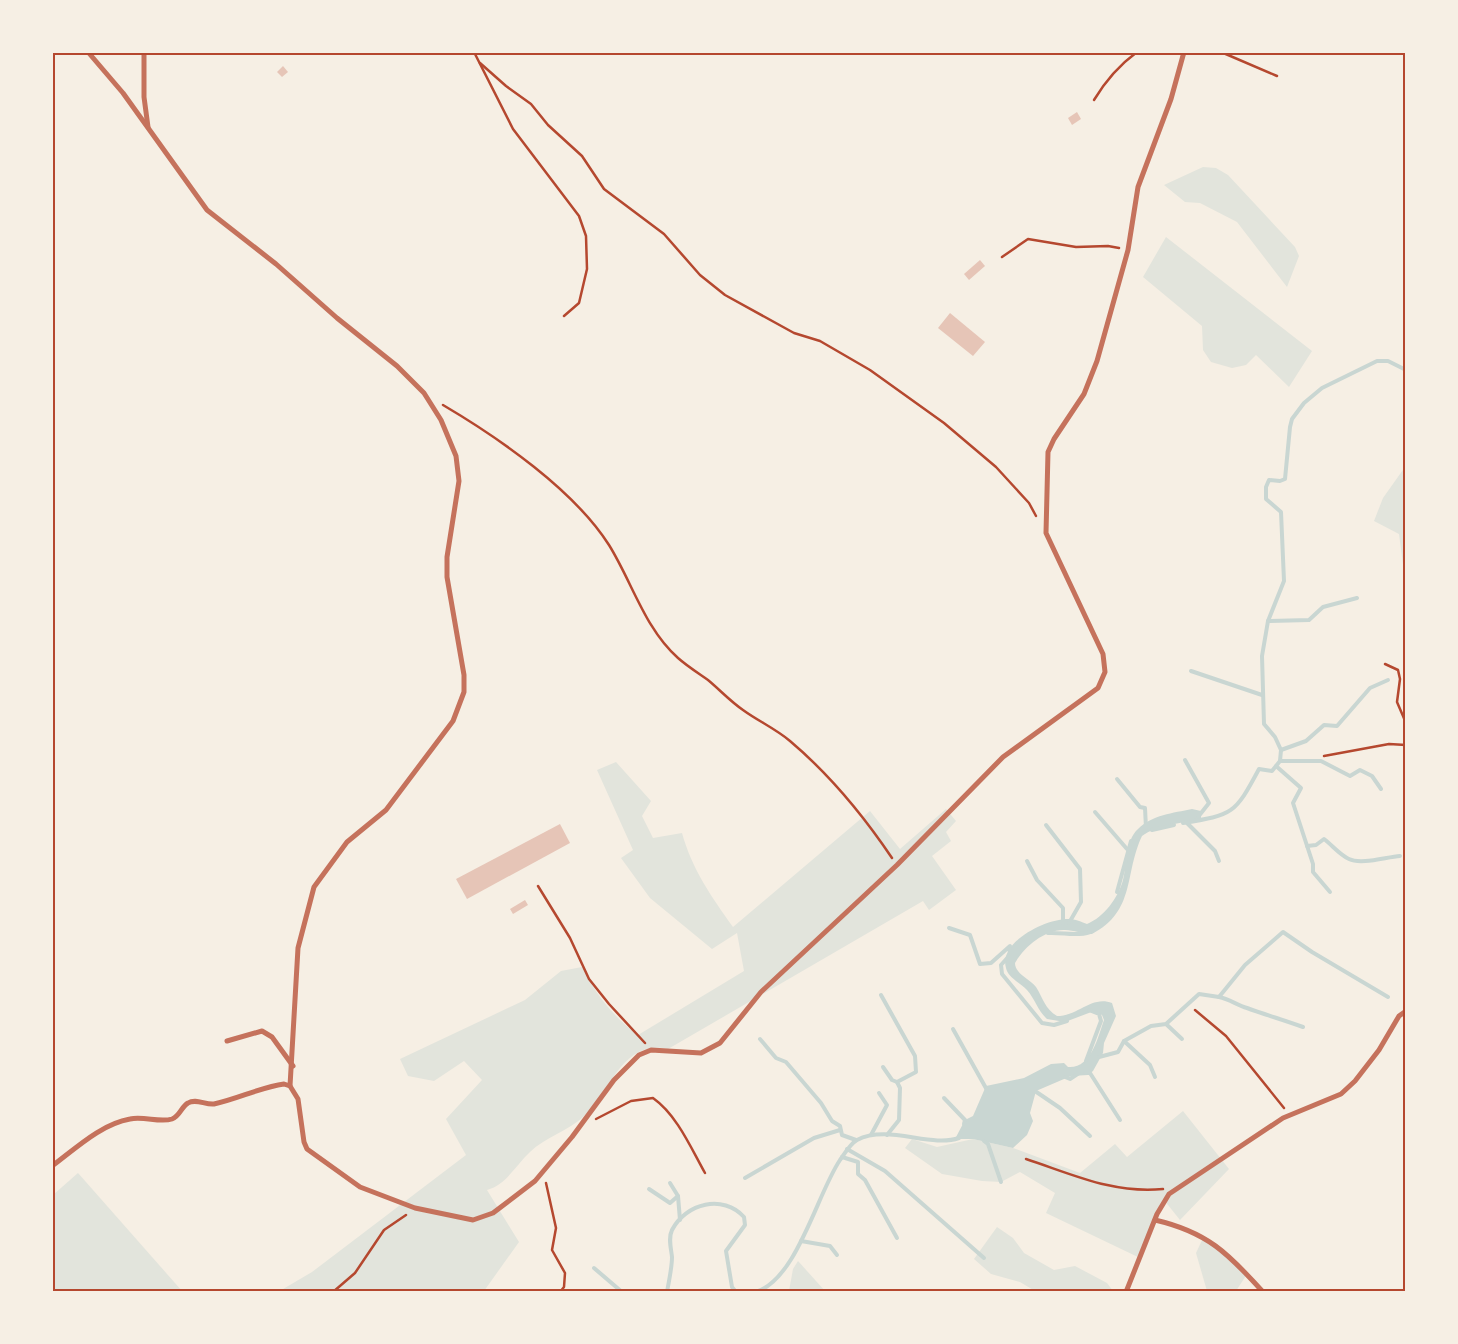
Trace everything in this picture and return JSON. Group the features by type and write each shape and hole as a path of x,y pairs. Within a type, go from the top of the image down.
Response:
{"street":[{"path":"88,52 113,80 207,210 276,264 337,318 411,379 424,394 441,420 456,456 459,481 447,557 447,577 464,676 462,700 453,721 396,797 380,816 347,842 314,887 298,948 293,1066 290,1086 298,1099 304,1142 311,1153 360,1187 415,1208 465,1219 481,1218 504,1207 535,1181 581,1125 614,1080 638,1054 651,1050 701,1053 720,1043 761,992 896,865 1003,757 1090,694 1102,681 1105,672 1103,654 1046,533 1048,452 1054,439 1084,394 1097,361 1128,250 1138,187 1171,99 1184,52"},
{"path":"144,52 144,97 148,128"},
{"path":"1126,1292 1155,1220 1169,1194 1289,1115 1340,1094 1355,1082 1379,1050 1399,1016 1406,1011"},
{"path":"227,1041 262,1031 272,1037 293,1066"},
{"path":"52,1166 94,1135 124,1120 132,1118 170,1120 175,1118 189,1102 196,1101 210,1104 240,1098 280,1084 290,1086"},
{"path":"1155,1220 1174,1224 1204,1236 1232,1257 1263,1292"}],"path":[{"path":"474,52 513,129 579,216 586,236 587,269 579,303 564,316"},
{"path":"1094,100 1107,78 1123,62 1137,52"},
{"path":"1221,52 1277,76"},
{"path":"480,63 506,86 531,104 548,125 582,156 604,189 664,234 700,275 725,295 794,333 820,341 870,370 944,423 996,467 1029,503 1046,533"},
{"path":"1002,257 1028,239 1076,247 1108,246 1128,250"},
{"path":"440,403 519,457 565,494 591,520 610,546 642,607 665,644 678,658 710,682 724,696 788,740 806,755 870,824 896,865"},
{"path":"1385,664 1398,670 1400,680 1397,702 1406,723"},
{"path":"1324,756 1389,744 1406,745"},
{"path":"538,886 570,938 589,979 651,1050"},
{"path":"1195,1010 1226,1036 1289,1115"},
{"path":"581,1125 604,1116 632,1101 653,1098 661,1104 681,1130 705,1174"},
{"path":"1026,1160 1108,1187 1146,1191 1176,1188"},
{"path":"542,1172 556,1228 552,1250 565,1273 564,1287 560,1292"},
{"path":"333,1292 355,1273 384,1230 415,1208"}],"shaded area":[{"path":"1203,167 1216,168 1228,175 1295,247 1299,256 1287,287 1237,222 1200,203 1185,202 1164,185"},
{"path":"1166,237 1312,351 1289,387 1256,355 1246,365 1232,368 1211,362 1203,350 1202,326 1143,277"},
{"path":"1405,467 1406,571 1404,572 1399,534 1374,521 1383,498"},
{"path":"616,762 651,801 642,816 653,838 682,833 691,859 710,893 733,927 870,811 900,849 946,809 956,821 946,832 951,841 932,856 956,890 929,910 923,901 668,1049 653,1048 640,1052 629,1059 619,1069 584,1116 536,1147 500,1184 487,1190 519,1242 484,1291 278,1292 312,1272 466,1155 446,1119 482,1080 464,1061 434,1081 408,1076 400,1059 525,1000 561,971 582,967 606,1004 629,1029 638,1035 744,971 737,933 712,949 650,898 621,858 633,850 597,770"},
{"path":"1192,809 1201,811 1201,818 1155,829 1142,836 1136,850 1127,891 1116,914 1106,925 1092,934 1065,930 1050,932 1030,945 1015,963 1017,970 1036,987 1047,1007 1057,1016 1072,1013 1098,1002 1112,1003 1116,1016 1104,1043 1103,1053 1093,1071 1088,1075 1071,1076 1036,1091 1030,1113 1033,1121 1027,1135 1013,1148 973,1139 955,1139 965,1120 973,1116 986,1086 1024,1078 1051,1064 1064,1063 1068,1067 1082,1063 1092,1051 1104,1020 1102,1015 1094,1011 1065,1022 1047,1019 1027,990 1007,972 1006,958 1009,949 1026,933 1037,927 1069,919 1087,924 1099,917 1110,906 1121,887 1129,846 1138,829 1156,818"},
{"path":"1183,1111 1229,1169 1180,1220 1164,1200 1140,1258 1046,1213 1055,1193 1020,1172 1001,1182 982,1181 942,1174 905,1148 912,1139 937,1147 973,1139 1013,1148 1080,1173 1115,1144 1127,1157"},
{"path":"78,1173 182,1291 53,1291 53,1195"},
{"path":"997,1227 1013,1238 1024,1253 1054,1270 1075,1266 1107,1283 1113,1291 1035,1291 1020,1282 991,1274 974,1259"},
{"path":"1204,1236 1247,1274 1236,1291 1207,1291 1196,1253"},
{"path":"798,1261 825,1291 789,1291 793,1269"}],"building":[{"path":"283,66 288,72 282,77 277,72"},
{"path":"1077,112 1081,119 1072,125 1068,118"},
{"path":"980,260 985,266 969,280 964,274"},
{"path":"950,313 985,342 973,356 938,328"},
{"path":"560,824 570,843 467,899 456,879"},
{"path":"525,900 528,905 513,914 510,909"}],"waterway":[{"path":"1183,823 1213,818 1231,810 1238,804 1259,769 1272,771 1280,761 1281,750 1275,737 1264,724 1262,656 1268,621 1284,581 1281,512 1266,499 1266,487 1269,480 1280,481 1285,479 1292,419 1304,403 1322,388 1377,361 1388,361 1406,370"},
{"path":"1268,621 1309,620 1323,607 1357,598"},
{"path":"1191,671 1262,695"},
{"path":"1281,750 1306,741 1324,725 1337,726 1370,688 1388,680"},
{"path":"1185,760 1209,803 1198,817"},
{"path":"1280,761 1321,761 1350,776 1360,770 1372,776 1381,789"},
{"path":"1276,766 1301,788 1293,803 1313,864 1313,872 1330,892"},
{"path":"1117,779 1140,807 1145,808 1146,828"},
{"path":"1095,812 1127,849"},
{"path":"1187,823 1215,851 1219,861"},
{"path":"1046,825 1080,869 1081,902 1069,923"},
{"path":"1152,830 1174,825"},
{"path":"1307,846 1316,845 1324,839 1342,855 1354,861 1400,856"},
{"path":"1117,892 1131,841"},
{"path":"1027,861 1037,880 1063,908 1063,924"},
{"path":"949,928 970,935 980,964 991,963 1010,946 1009,950"},
{"path":"1048,933 1075,934 1090,932"},
{"path":"1099,1057 1118,1052 1124,1041 1151,1026 1166,1024 1199,994 1219,997 1245,965 1283,932 1312,952 1388,997"},
{"path":"1009,956 1001,965 1002,974 1042,1023 1054,1025 1067,1021"},
{"path":"881,995 915,1056 916,1072 897,1082 900,1088 899,1120 887,1135"},
{"path":"1219,997 1303,1027"},
{"path":"1086,1061 1101,1021 1099,1014 1089,1010"},
{"path":"1166,1024 1182,1039"},
{"path":"953,1029 987,1090"},
{"path":"760,1039 776,1058 786,1062 821,1103 832,1121 840,1126 842,1135 856,1140"},
{"path":"1124,1041 1150,1065 1155,1077"},
{"path":"883,1067 892,1080 897,1082"},
{"path":"1065,1077 1070,1079 1079,1073"},
{"path":"1085,1073 1090,1073 1120,1120"},
{"path":"1032,1089 1060,1108 1090,1136"},
{"path":"871,1135 887,1105 879,1093"},
{"path":"944,1098 965,1120 964,1124"},
{"path":"745,1178 814,1138 840,1130"},
{"path":"756,1292 770,1284 783,1271 795,1253 831,1175 854,1142 869,1136 882,1134 935,1140 959,1138"},
{"path":"984,1141 988,1144 1001,1182"},
{"path":"847,1149 885,1171 984,1258"},
{"path":"842,1157 858,1162 858,1174 865,1180 897,1238"},
{"path":"670,1183 678,1196 680,1220"},
{"path":"649,1189 670,1203 678,1196"},
{"path":"667,1292 672,1261 670,1240 672,1230 686,1213 695,1208 716,1204 735,1210 744,1217 745,1225 726,1251 732,1287 736,1292"},
{"path":"801,1241 830,1246 837,1255"},
{"path":"594,1268 622,1292"}]}
